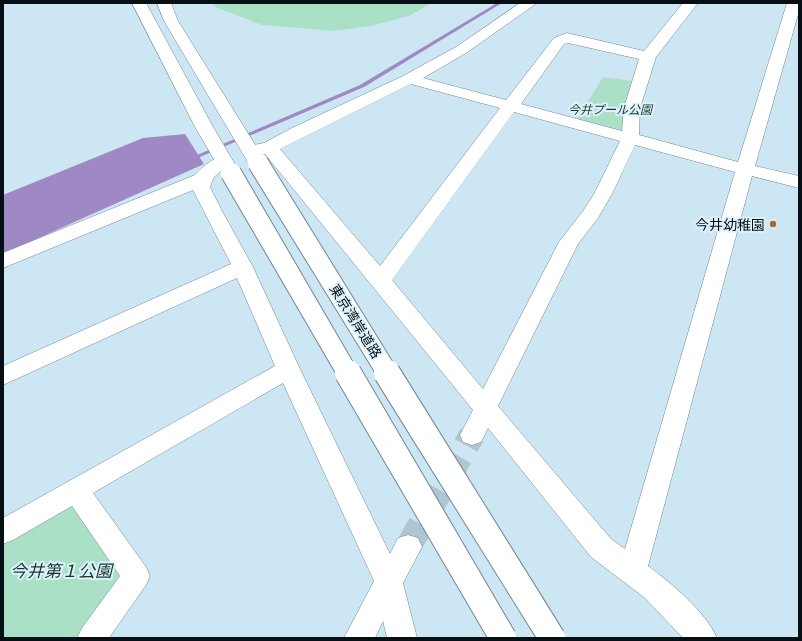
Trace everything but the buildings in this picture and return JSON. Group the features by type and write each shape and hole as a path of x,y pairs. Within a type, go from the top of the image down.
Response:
{"main road":[{"path":"139,3 202,125 502,638"},
{"name":"東京湾岸道路","path":"164,3 171,21 228,116 255,151 552,638"},
{"path":"530,3 461,50 408,79 255,151 302,186 601,548 633,569 679,610 702,638"},
{"path":"472,435 569,242 591,214 603,194 630,138 632,108 648,56 691,3"},
{"path":"633,569 745,169 794,3"},
{"path":"380,280 559,41 567,38 648,56"},
{"path":"408,79 799,182"},
{"path":"225,163 207,172 202,179 201,187 212,211 243,268 288,369 389,582 402,638"},
{"path":"3,261 202,179"},
{"path":"3,376 243,268"},
{"path":"3,532 288,369"},
{"path":"76,490 136,576 92,638"},
{"path":"359,638 408,547"}],"green space":[{"path":"212,3 432,3 409,16 371,26 333,31 262,25 216,7"},
{"name":"今井プール公園","path":"603,77 640,82 630,138 575,123"},
{"name":"今井第１公園","path":"76,490 136,576 77,638 3,638 3,532"}],"shaded area":[{"path":"185,134 204,164 3,254 3,195 143,138"}],"waterway":[{"path":"191,159 362,86 500,3"}],"tunnel":[{"path":"408,547 472,435"}],"place":[{"name":"今井幼稚園","path":"773,224"}]}
